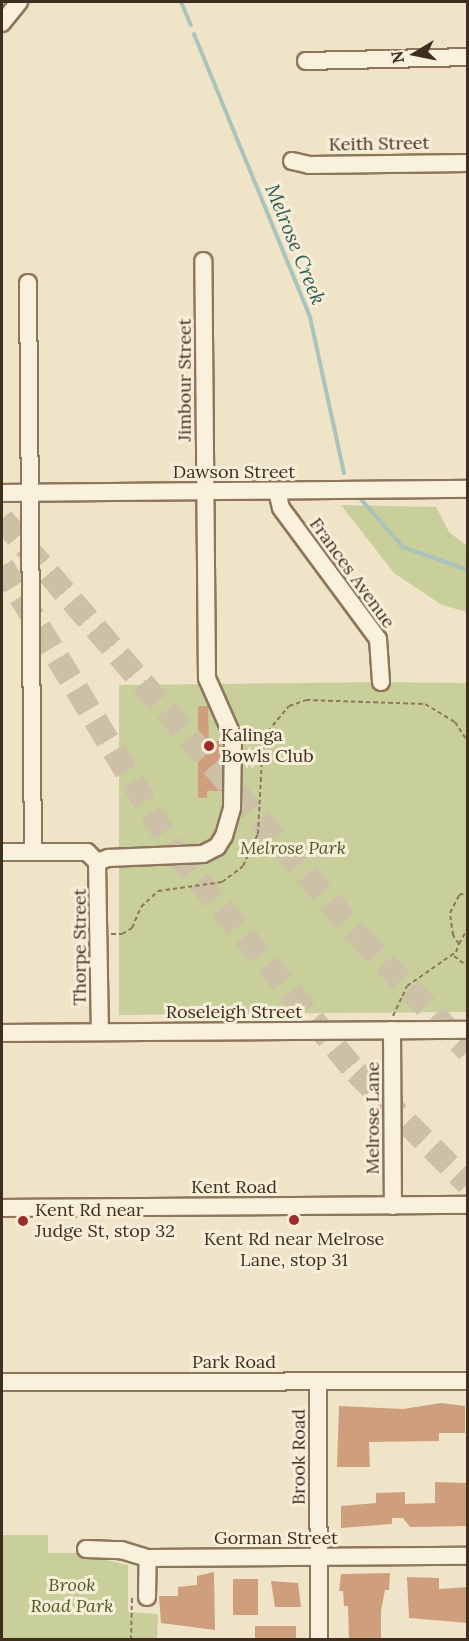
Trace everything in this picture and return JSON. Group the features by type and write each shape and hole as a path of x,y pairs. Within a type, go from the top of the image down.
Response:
{"street":[{"path":"2,23 19,2"},
{"path":"306,61 468,57"},
{"name":"Keith Street","path":"292,161 309,165 468,163"},
{"name":"Jimbour Street","path":"97,862 108,858 189,857 217,847 224,836 232,808 233,737 207,678 203,261"},
{"path":"28,283 33,852"},
{"name":"Dawson Street","path":"2,493 468,489"},
{"name":"Frances Avenue","path":"277,491 285,515 378,639 381,682"},
{"path":"2,852 87,852 97,862"},
{"name":"Thorpe Street","path":"97,862 100,1032"},
{"name":"Melrose Lane","path":"392,1030 393,1206"},
{"name":"Roseleigh Street","path":"2,1033 468,1030"},
{"name":"Kent Road","path":"2,1208 468,1205"},
{"name":"Park Road","path":"2,1382 468,1381"},
{"name":"Brook Road","path":"318,1382 319,1640"},
{"name":"Gorman Street","path":"86,1549 121,1550 148,1558 468,1556"},
{"path":"147,1597 148,1558"}],"path":[{"path":"100,934 127,932 141,907 158,891 222,882 243,866 258,834 263,737 290,706 306,700 425,704 455,722 468,742"},
{"path":"459,944 453,935 450,913 459,895 468,892"},
{"path":"392,1030 396,1003 406,986 453,956 468,928"},
{"path":"453,956 468,967"}],"green space":[{"path":"341,505 436,507 449,532 467,546 467,612 442,605 394,573"},
{"name":"Melrose Park","path":"467,683 467,1012 119,1015 119,685"},
{"name":"Brook Road Park","path":"2,1535 48,1535 48,1553 77,1553 128,1565 128,1612 158,1614 157,1639 2,1639"}],"building":[{"name":"Kalinga Bowls Club","path":"198,706 208,706 209,741 220,741 222,752 222,791 207,791 207,798 198,798"},
{"path":"441,1403 465,1406 465,1433 439,1433 439,1441 369,1442 370,1467 337,1467 339,1406 403,1409"},
{"path":"435,1482 468,1483 468,1526 410,1527 403,1518 392,1518 392,1524 341,1528 341,1506 376,1503 376,1493 405,1492 405,1504 435,1503"},
{"path":"214,1572 215,1630 161,1623 159,1596 178,1596 178,1587 197,1585 197,1576"},
{"path":"390,1573 389,1590 385,1590 381,1611 381,1640 349,1640 348,1606 344,1606 343,1591 339,1591 341,1574"},
{"path":"407,1577 439,1578 439,1589 468,1587 468,1623 409,1618"},
{"path":"233,1579 258,1579 258,1615 233,1615"},
{"path":"271,1581 298,1583 301,1607 275,1607"},
{"path":"255,1626 296,1626 296,1640 255,1640"}],"waterway":[{"name":"Melrose Creek","path":"181,2 191,25"},
{"name":"Melrose Creek","path":"194,34 310,317 344,473"},
{"name":"Melrose Creek","path":"359,497 403,547 468,570"}],"tunnel":[{"path":"2,519 360,937 468,1051"},
{"path":"2,566 176,853 356,1072 468,1184"}],"place":[{"name":"Kalinga Bowls Club","path":"209,746"},
{"name":"Kent Rd near Melrose Lane, stop 31","path":"294,1220"},
{"name":"Kent Rd near Judge St, stop 32","path":"23,1221"}]}
